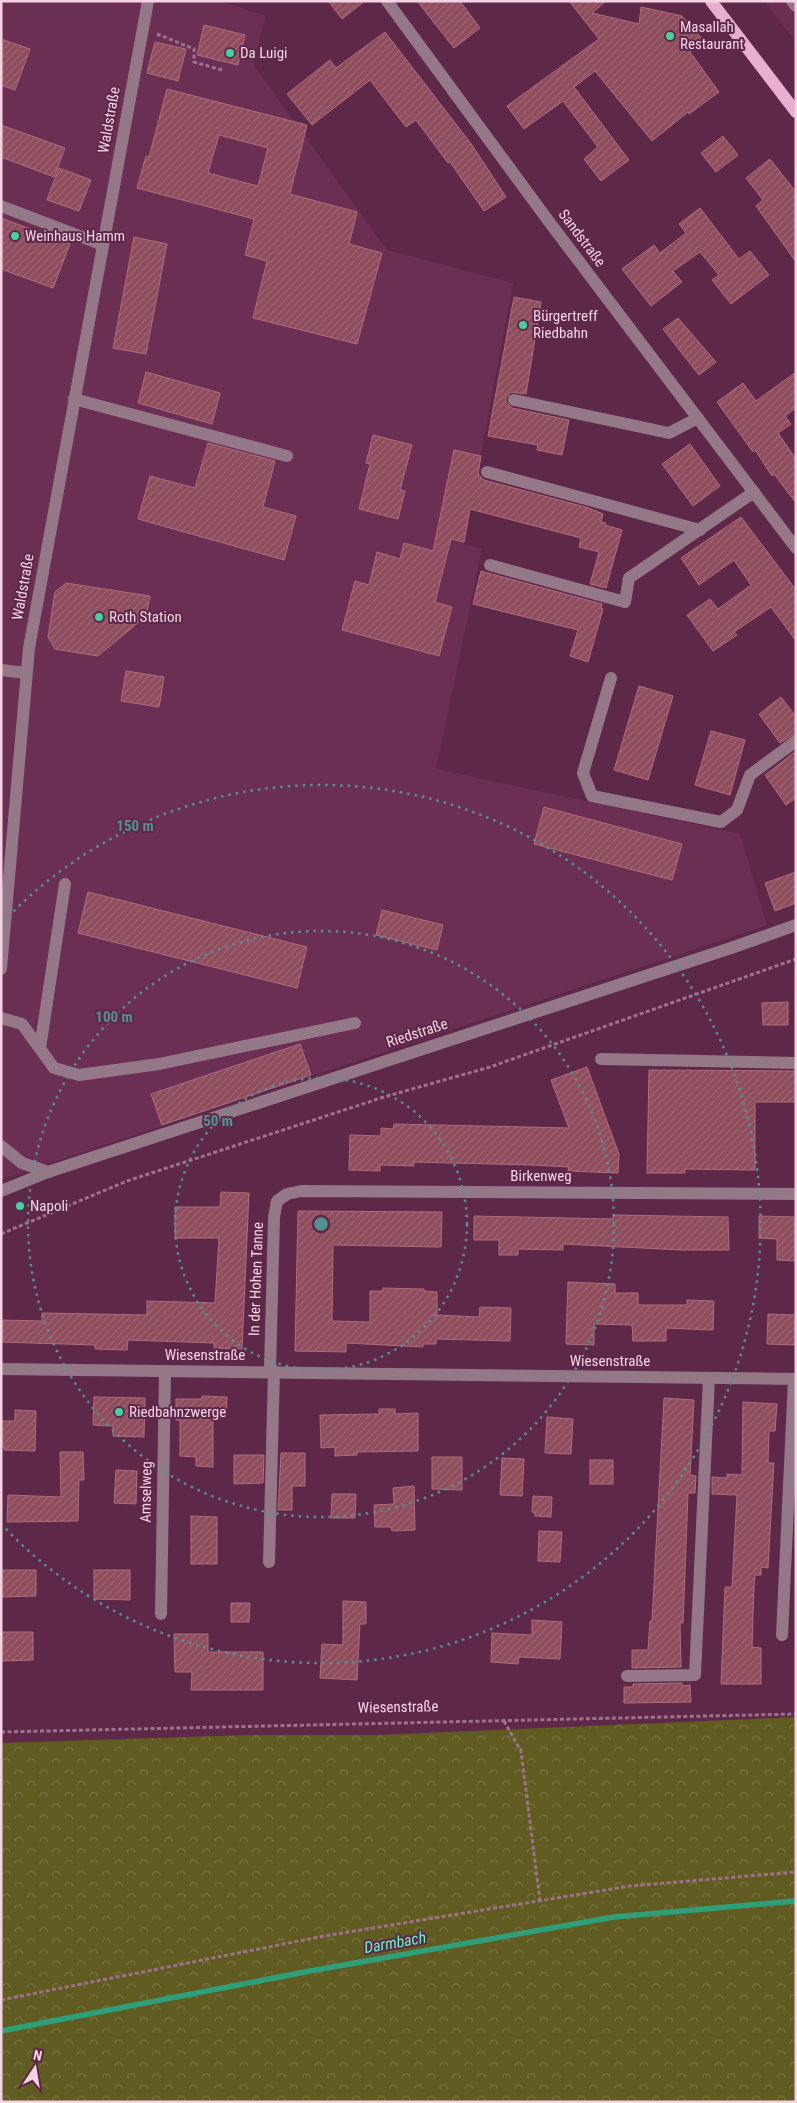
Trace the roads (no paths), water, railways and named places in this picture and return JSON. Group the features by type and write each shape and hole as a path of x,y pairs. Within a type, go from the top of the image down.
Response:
{"main road":[{"path":"711,1 796,112"}],"street":[{"name":"Waldstraße","path":"1,969 26,673 74,398 148,1"},
{"name":"Sandstraße","path":"387,1 550,223 796,548"},
{"path":"792,1 796,6"},
{"path":"1,206 103,245"},
{"path":"74,398 287,456"},
{"path":"514,400 669,433 698,418"},
{"path":"487,472 700,530"},
{"path":"490,565 625,602 629,578 754,492"},
{"path":"1,670 26,673"},
{"path":"611,678 584,773 592,796 721,822 737,810 750,775 796,741"},
{"path":"40,1048 65,884"},
{"name":"Riedstraße","path":"1,1191 48,1172 796,925"},
{"path":"1,1018 22,1024 54,1068 79,1075 159,1064 355,1023"},
{"path":"601,1059 796,1063"},
{"path":"1,1146 22,1163 48,1172"},
{"name":"Birkenweg","path":"287,1194 301,1191 796,1194"},
{"name":"In der Hohen Tanne","path":"272,1371 274,1217 276,1201 287,1194"},
{"name":"Wiesenstraße","path":"1,1369 272,1371 502,1377 795,1379 782,1635"},
{"name":"Amselweg","path":"161,1614 165,1371"},
{"path":"269,1562 272,1371"},
{"path":"627,1676 694,1675 709,1378"}],"waterway":[{"name":"Darmbach","path":"1,2031 310,1971 614,1917 796,1901"}],"place":[{"name":"Masallah Restaurant","path":"670,36"},
{"name":"Da Luigi","path":"230,53"},
{"name":"Weinhaus Hamm","path":"15,236"},
{"name":"Bürgertreff Riedbahn","path":"523,325"},
{"name":"Roth Station","path":"99,617"},
{"name":"Napoli","path":"20,1206"},
{"name":"Riedbahnzwerge","path":"119,1412"}]}
